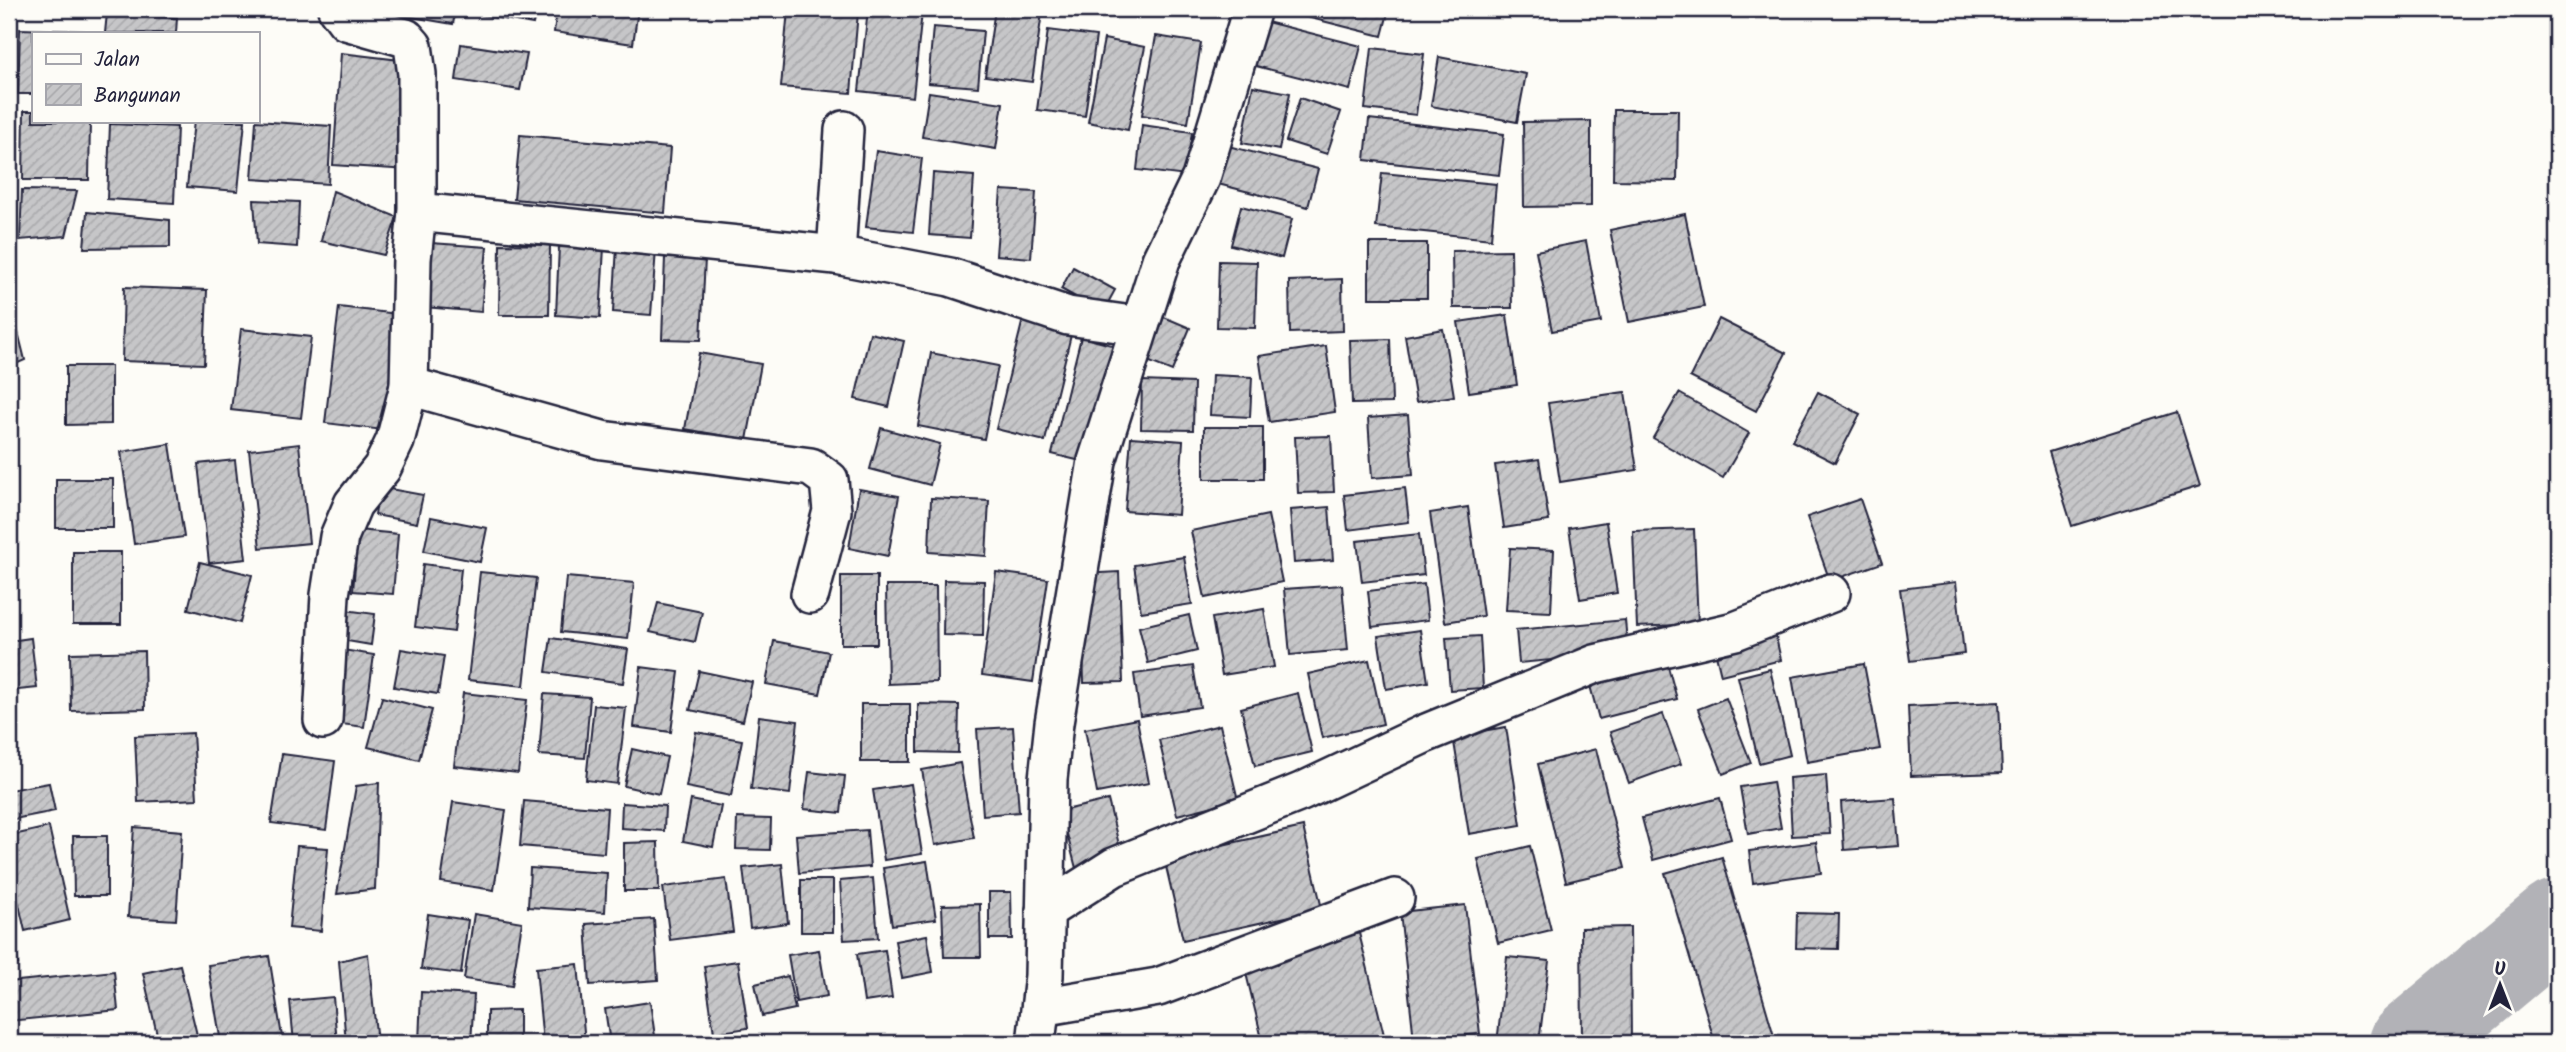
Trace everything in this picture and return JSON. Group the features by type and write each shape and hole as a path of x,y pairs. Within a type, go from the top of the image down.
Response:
{"street":[{"path":"323,720 330,595 339,537 353,504 382,468 395,441 409,386 412,259 417,212 417,74 413,46 406,38 346,21 337,9"},
{"path":"1036,1043 1041,1007 1048,779 1058,696 1097,461 1161,260 1201,178 1252,9"},
{"path":"836,255 844,130"},
{"path":"417,212 836,255 950,277 1068,316 1139,326"},
{"path":"409,386 602,440 811,467 829,480 832,512 810,594"},
{"path":"1045,911 1114,867 1301,792 1424,734 1595,664 1735,631 1831,593"},
{"path":"1041,1007 1158,988 1395,898"}],"building":[{"path":"365,9 456,9 453,24"},
{"path":"470,9 536,9 533,24 469,13"},
{"path":"557,9 638,9 633,44 554,32"},
{"path":"788,9 858,12 851,93 781,87"},
{"path":"868,9 922,12 913,97 859,91"},
{"path":"995,9 1042,13 1032,82 985,76"},
{"path":"1112,9 1148,9 1147,15"},
{"path":"1275,9 1389,9 1382,36"},
{"path":"107,13 177,18 176,32 105,32"},
{"path":"1263,21 1361,46 1350,90 1252,65"},
{"path":"933,27 983,31 978,87 928,83"},
{"path":"20,29 85,31 32,32 32,94 18,94"},
{"path":"1048,30 1096,36 1085,116 1037,110"},
{"path":"1156,36 1201,43 1188,123 1142,115"},
{"path":"1104,39 1145,47 1128,130 1088,122"},
{"path":"461,44 527,54 520,90 456,80"},
{"path":"1372,48 1424,54 1416,115 1365,109"},
{"path":"341,53 408,61 408,170 333,165"},
{"path":"1439,57 1526,74 1517,122 1431,106"},
{"path":"1253,86 1290,93 1279,150 1242,143"},
{"path":"929,92 1003,103 996,149 922,137"},
{"path":"1300,98 1341,112 1327,154 1286,141"},
{"path":"1614,110 1678,110 1677,181 1613,180"},
{"path":"24,111 32,111 32,122 90,122 89,180 23,180"},
{"path":"1369,119 1504,134 1499,175 1365,160"},
{"path":"1591,121 1591,206 1524,207 1523,122"},
{"path":"194,122 245,122 238,191 187,187"},
{"path":"256,122 331,126 328,184 252,179"},
{"path":"110,124 177,127 174,203 107,199"},
{"path":"1142,125 1192,132 1186,176 1137,170"},
{"path":"520,135 670,148 665,213 514,199"},
{"path":"1228,146 1318,169 1308,207 1218,184"},
{"path":"876,151 922,158 913,232 866,227"},
{"path":"933,173 974,176 970,238 929,235"},
{"path":"1382,173 1496,184 1491,239 1376,227"},
{"path":"22,190 77,191 66,236 20,240"},
{"path":"1001,190 1036,192 1031,258 996,255"},
{"path":"333,191 397,217 384,255 321,241"},
{"path":"254,200 299,202 297,247 257,244"},
{"path":"1241,206 1292,219 1282,258 1231,245"},
{"path":"87,212 170,220 170,247 84,248"},
{"path":"1685,214 1704,307 1629,322 1610,230"},
{"path":"1586,241 1601,322 1552,331 1536,251"},
{"path":"431,243 487,247 481,312 425,307"},
{"path":"1369,243 1427,243 1427,298 1369,298"},
{"path":"500,244 550,245 549,315 499,315"},
{"path":"559,246 604,247 600,318 556,315"},
{"path":"617,247 656,250 651,315 613,312"},
{"path":"1511,250 1512,308 1453,308 1452,251"},
{"path":"665,257 705,258 701,340 662,339"},
{"path":"1219,261 1257,262 1255,328 1217,327"},
{"path":"1073,267 1115,290 1103,312 1061,289"},
{"path":"1342,279 1343,331 1290,333 1289,281"},
{"path":"124,287 207,290 204,364 122,361"},
{"path":"9,301 25,360 9,367"},
{"path":"339,307 398,314 383,430 325,423"},
{"path":"1507,315 1517,385 1469,392 1458,322"},
{"path":"1164,317 1190,328 1172,371 1145,360"},
{"path":"1023,319 1072,331 1045,441 996,429"},
{"path":"1719,319 1786,353 1756,411 1690,377"},
{"path":"241,329 311,337 301,418 231,410"},
{"path":"1443,329 1454,396 1416,402 1405,336"},
{"path":"870,333 904,341 889,407 855,399"},
{"path":"1081,337 1119,347 1089,463 1052,454"},
{"path":"1390,339 1392,403 1352,404 1350,340"},
{"path":"1326,346 1335,412 1269,422 1259,356"},
{"path":"699,353 761,364 747,440 685,429"},
{"path":"931,353 998,366 984,439 918,426"},
{"path":"66,366 111,366 111,424 66,425"},
{"path":"1212,375 1252,377 1250,417 1210,415"},
{"path":"1142,381 1194,383 1193,430 1141,429"},
{"path":"1625,392 1637,470 1560,482 1548,403"},
{"path":"1818,392 1860,414 1835,463 1792,441"},
{"path":"1679,393 1749,433 1723,478 1653,438"},
{"path":"2177,412 2200,486 2072,526 2049,452"},
{"path":"1408,415 1413,475 1372,478 1368,418"},
{"path":"1204,427 1263,427 1263,479 1204,479"},
{"path":"881,428 940,444 930,485 870,469"},
{"path":"1331,436 1334,492 1298,493 1295,437"},
{"path":"1131,437 1183,441 1178,515 1125,511"},
{"path":"170,444 184,537 134,544 121,452"},
{"path":"299,444 309,543 260,548 249,450"},
{"path":"1539,459 1549,521 1504,528 1495,465"},
{"path":"235,460 246,559 209,563 198,464"},
{"path":"56,479 113,479 113,528 56,528"},
{"path":"379,487 423,495 417,523 375,515"},
{"path":"1405,488 1409,522 1348,530 1344,495"},
{"path":"859,489 899,496 888,556 849,548"},
{"path":"931,498 989,501 986,556 929,552"},
{"path":"1860,499 1882,563 1830,581 1807,517"},
{"path":"1329,507 1333,560 1294,563 1290,510"},
{"path":"1468,507 1483,616 1445,622 1430,513"},
{"path":"1268,515 1282,582 1205,598 1191,531"},
{"path":"431,517 487,528 480,562 424,551"},
{"path":"1606,522 1617,593 1580,599 1569,528"},
{"path":"1694,529 1698,624 1637,627 1633,531"},
{"path":"358,530 398,534 393,594 353,591"},
{"path":"1419,534 1424,575 1362,582 1357,541"},
{"path":"1510,548 1554,550 1551,612 1506,610"},
{"path":"73,552 121,552 121,624 73,624"},
{"path":"1184,557 1192,604 1141,612 1134,565"},
{"path":"200,562 252,575 240,623 188,609"},
{"path":"423,564 461,569 454,632 415,627"},
{"path":"480,572 536,578 524,686 468,680"},
{"path":"996,572 1048,579 1033,682 982,675"},
{"path":"1119,572 1123,682 1084,683 1081,574"},
{"path":"841,576 877,576 877,644 841,644"},
{"path":"566,577 634,583 628,639 561,632"},
{"path":"944,580 984,581 983,636 943,635"},
{"path":"1956,582 1964,654 1910,661 1900,589"},
{"path":"1424,584 1428,620 1372,627 1368,591"},
{"path":"1342,585 1348,650 1290,655 1284,589"},
{"path":"886,586 936,586 937,682 888,684"},
{"path":"658,603 702,612 695,642 650,632"},
{"path":"1264,609 1274,667 1222,675 1212,618"},
{"path":"345,610 375,614 371,645 341,640"},
{"path":"1189,615 1197,651 1148,663 1139,627"},
{"path":"1625,620 1628,653 1519,663 1516,630"},
{"path":"1774,628 1781,660 1721,675 1713,642"},
{"path":"1420,630 1428,682 1386,689 1378,636"},
{"path":"1480,636 1483,688 1450,690 1446,638"},
{"path":"31,638 37,688 9,691 9,641"},
{"path":"551,638 628,649 623,683 546,672"},
{"path":"774,641 829,652 820,694 766,684"},
{"path":"401,649 444,656 438,694 394,687"},
{"path":"343,650 374,655 364,727 333,723"},
{"path":"144,651 145,709 71,711 70,653"},
{"path":"1369,660 1383,724 1322,738 1308,674"},
{"path":"1667,663 1677,699 1599,719 1589,682"},
{"path":"1864,664 1880,749 1807,762 1792,677"},
{"path":"1193,666 1200,707 1140,716 1134,674"},
{"path":"641,667 679,672 671,732 634,727"},
{"path":"1770,669 1790,755 1759,763 1738,677"},
{"path":"699,671 752,682 743,721 690,710"},
{"path":"463,693 527,700 518,773 454,766"},
{"path":"1298,693 1312,752 1255,766 1241,708"},
{"path":"544,694 590,697 585,758 539,755"},
{"path":"382,697 432,710 419,760 368,747"},
{"path":"1726,698 1751,763 1723,774 1698,709"},
{"path":"1999,702 2002,773 1911,776 1908,706"},
{"path":"861,704 910,704 910,762 861,762"},
{"path":"918,704 959,705 958,753 918,752"},
{"path":"594,705 626,708 617,784 586,780"},
{"path":"1663,714 1681,764 1629,783 1610,732"},
{"path":"759,716 798,721 790,794 751,789"},
{"path":"1137,719 1149,783 1097,793 1085,729"},
{"path":"1220,725 1238,800 1177,815 1159,740"},
{"path":"1013,727 1019,812 983,815 977,729"},
{"path":"1506,727 1521,825 1469,834 1453,736"},
{"path":"696,732 742,740 731,796 686,787"},
{"path":"193,733 197,799 138,802 135,736"},
{"path":"632,749 667,757 659,794 624,786"},
{"path":"1596,749 1625,868 1566,882 1538,764"},
{"path":"282,754 335,761 326,830 271,823"},
{"path":"960,763 974,838 935,845 922,770"},
{"path":"809,772 845,776 841,813 804,809"},
{"path":"1826,775 1830,834 1792,836 1789,778"},
{"path":"1773,782 1781,828 1748,834 1740,787"},
{"path":"49,783 55,811 9,820 9,790"},
{"path":"379,783 375,889 337,894 356,786"},
{"path":"911,784 922,854 884,860 873,790"},
{"path":"1720,798 1731,839 1653,860 1642,818"},
{"path":"1895,798 1899,846 1844,850 1841,802"},
{"path":"691,800 721,806 713,847 683,841"},
{"path":"1108,800 1123,861 1077,872 1061,811"},
{"path":"524,801 607,808 604,853 520,846"},
{"path":"453,802 506,810 494,890 441,882"},
{"path":"622,803 665,806 664,831 621,828"},
{"path":"737,818 771,819 770,850 736,849"},
{"path":"49,827 70,920 25,931 9,861 9,836"},
{"path":"134,827 182,831 176,920 128,917"},
{"path":"1303,827 1322,909 1183,940 1164,858"},
{"path":"867,830 870,867 799,873 796,835"},
{"path":"73,836 107,836 107,896 74,896"},
{"path":"658,842 659,891 624,891 624,843"},
{"path":"1816,842 1821,873 1753,883 1749,851"},
{"path":"297,846 328,848 321,931 289,928"},
{"path":"1530,846 1551,930 1498,943 1478,859"},
{"path":"1722,857 1776,1043 1715,1043 1665,873"},
{"path":"927,861 936,919 892,925 883,868"},
{"path":"782,864 788,923 750,928 743,868"},
{"path":"530,868 607,873 605,912 528,907"},
{"path":"873,878 878,938 844,940 840,881"},
{"path":"726,879 733,932 670,940 663,887"},
{"path":"801,880 833,880 833,932 801,932"},
{"path":"989,892 1011,892 1012,939 989,939"},
{"path":"980,904 981,957 944,957 942,905"},
{"path":"1465,905 1480,1034 1414,1040 1400,912"},
{"path":"1797,913 1839,914 1838,949 1796,948"},
{"path":"428,914 468,920 461,974 421,969"},
{"path":"474,914 522,922 512,986 464,979"},
{"path":"654,919 658,980 590,985 586,924"},
{"path":"9,924 12,924 18,964 9,965"},
{"path":"1630,927 1631,1043 1582,1043 1581,928"},
{"path":"1359,933 1386,1043 1263,1043 1243,961"},
{"path":"927,935 933,972 902,978 895,941"},
{"path":"819,950 827,996 796,1002 788,955"},
{"path":"885,950 892,998 864,1002 857,954"},
{"path":"368,954 377,1043 346,1043 339,961"},
{"path":"269,956 283,1043 221,1043 208,965"},
{"path":"1507,957 1549,961 1539,1043 1497,1043"},
{"path":"738,961 748,1028 714,1033 704,966"},
{"path":"578,964 585,1043 543,1043 536,968"},
{"path":"180,965 197,1035 159,1043 143,973"},
{"path":"114,971 118,1010 9,1021 9,982"},
{"path":"788,976 795,1009 762,1016 755,984"},
{"path":"421,992 474,995 471,1043 419,1043"},
{"path":"333,997 337,1043 294,1043 290,1001"},
{"path":"650,1002 656,1043 610,1043 605,1009"},
{"path":"519,1010 519,1043 487,1043 487,1011"}],"waterway":[{"path":"2412,1043 2557,922"}]}
